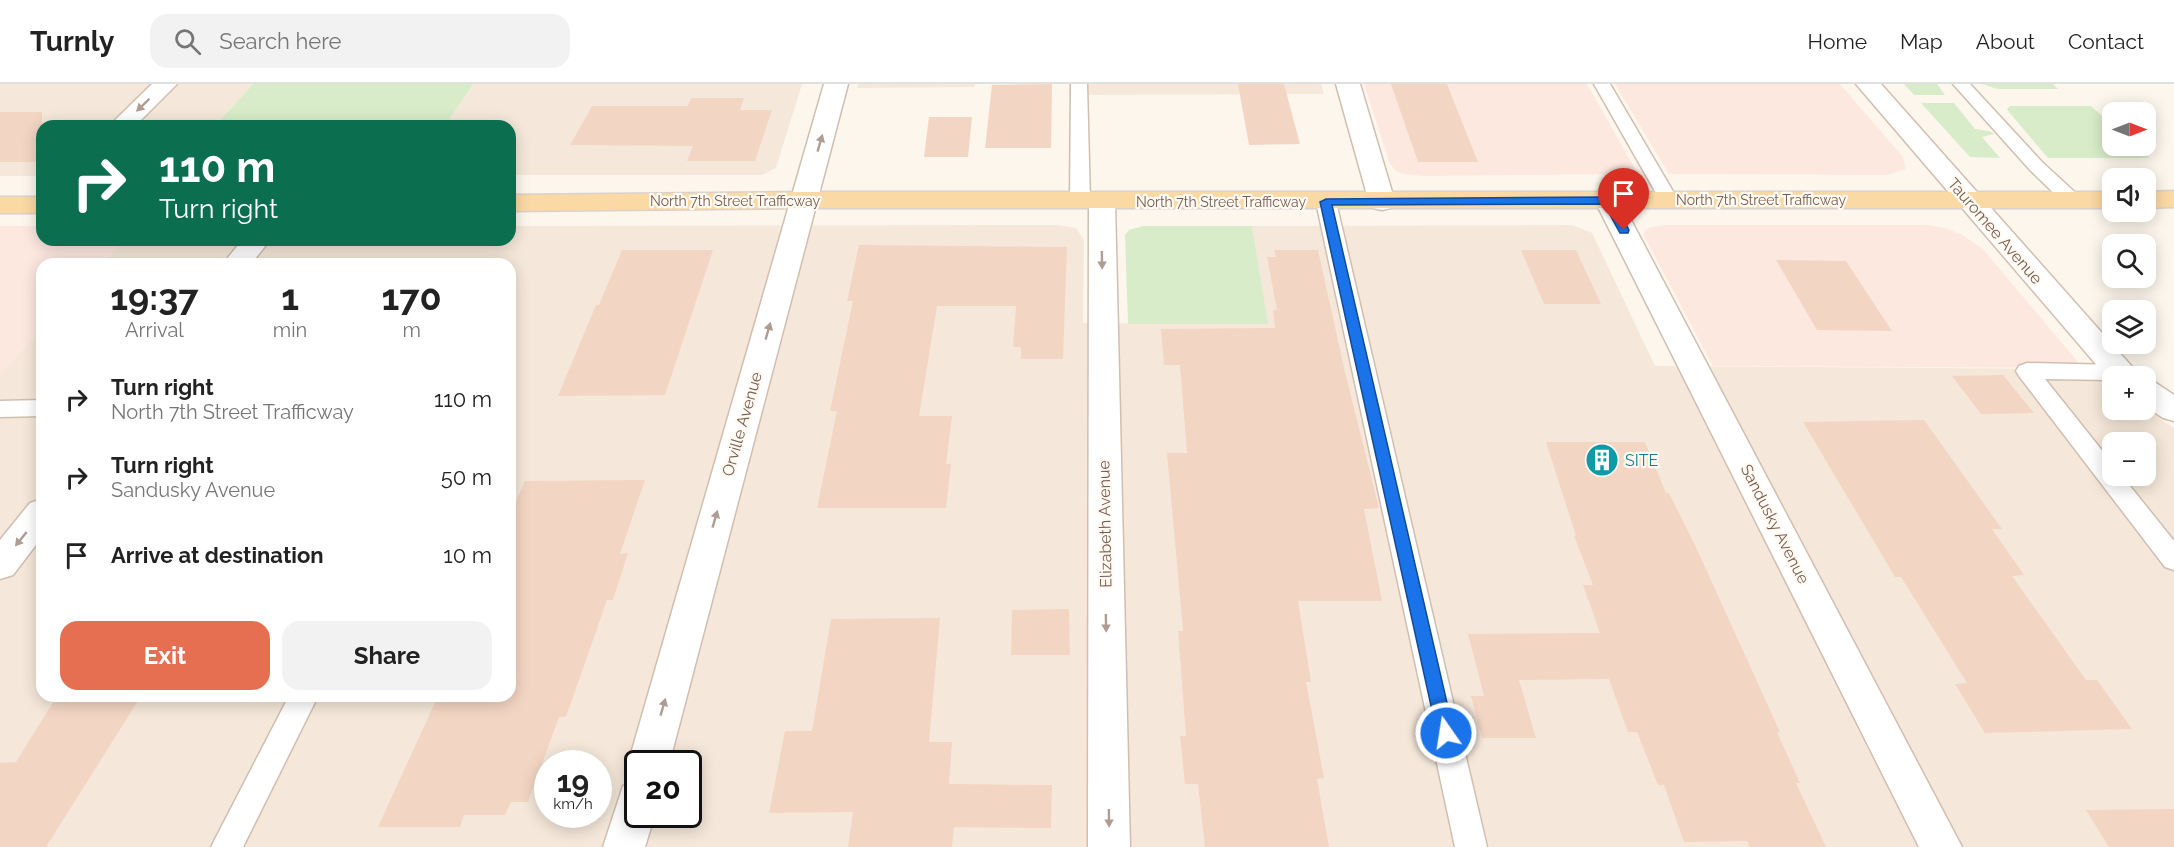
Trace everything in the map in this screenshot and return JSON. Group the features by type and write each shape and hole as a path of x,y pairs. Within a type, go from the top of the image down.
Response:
{"main road":[{"name":"North 7th Street Trafficway","path":"516,203 804,200 1326,202 2102,200"},
{"path":"2156,200 2174,200"},
{"path":"0,205 36,204"}],"street":[{"path":"127,120 165,84"},
{"name":"Orville Avenue","path":"652,750 836,84"},
{"path":"1348,84 1382,202"},
{"name":"Tauromee Avenue","path":"1868,84 2113,366"},
{"name":"Elizabeth Avenue","path":"1091,201 1109,847"},
{"name":"Sandusky Avenue","path":"1608,201 1941,847"},
{"path":"242,258 251,246"},
{"path":"2156,398 2174,410"},
{"path":"0,565 36,520"},
{"path":"624,847 630,828"}],"lane":[{"path":"1079,84 1091,201"},
{"path":"1602,84 1669,200"},
{"path":"1961,84 2036,166 2072,200"},
{"path":"1326,202 1471,847"},
{"path":"2102,374 2027,371 2174,560"},
{"path":"0,409 36,408"},
{"path":"227,847 300,702"}],"shaded area":[{"path":"0,84 253,84 220,120 36,120 36,176 0,176"},
{"path":"473,84 802,84 776,168 762,175 516,175 516,120 449,120"},
{"path":"858,84 975,84 975,87 857,88"},
{"path":"1069,84 1321,84 1324,94 1069,95"},
{"path":"1364,84 1587,84 1638,174 1424,176 1403,174 1396,171 1390,164"},
{"path":"1615,84 1840,84 1903,157 1906,169 1887,175 1669,174"},
{"path":"1059,225 1076,228 1084,240 1083,323 1267,324 1252,226 1572,225 1592,233 1655,366 2083,369 2102,381 2102,420 2156,420 2156,416 2174,428 2174,847 0,847 0,374 36,335 36,702 516,702 516,258 108,258 118,246 516,246 516,226"},
{"path":"1665,225 1928,225 1948,229 1964,236 1983,249 2083,368 1713,366 1644,236 1648,228"},
{"path":"0,226 36,226 36,246 118,246 108,258 36,258 36,335 0,374"}],"green space":[{"path":"253,84 473,84 449,120 220,120"},
{"path":"1904,84 1937,84 1945,95 1914,95"},
{"path":"1982,84 2053,84 2058,89 1997,89"},
{"path":"1921,103 1954,103 1975,129 1994,134 1982,137 2000,158 1970,157"},
{"path":"2010,106 2091,106 2102,116 2102,156 2148,156 2150,158 2048,158 2007,109"},
{"path":"1143,226 1252,226 1268,324 1128,324 1125,235 1129,230"}],"building":[{"path":"1052,84 1051,148 985,148 992,85"},
{"path":"1238,84 1284,84 1300,144 1249,145"},
{"path":"1391,84 1447,84 1478,162 1418,162"},
{"path":"691,98 744,98 740,110 772,110 755,161 687,161 693,146 570,145 592,106 688,106"},
{"path":"0,112 42,112 42,120 36,120 36,162 0,162"},
{"path":"929,117 972,117 968,157 924,157"},
{"path":"859,245 1067,247 1063,359 1021,359 1021,347 1013,347 1016,306 937,306 919,416 952,416 946,464 951,464 946,508 817,508 837,411 830,411 853,301 847,301"},
{"path":"622,250 713,250 665,395 558,396 596,305 599,305"},
{"path":"1274,250 1318,250 1379,508 1364,509 1382,601 1298,601 1311,682 1306,682 1324,778 1317,779 1329,847 1205,847 1198,784 1185,784 1180,736 1186,736 1178,631 1183,631 1167,453 1187,453 1180,365 1164,365 1161,329 1275,328 1273,310 1277,310 1267,257 1276,257"},
{"path":"1521,250 1576,250 1601,304 1544,304"},
{"path":"1776,260 1846,261 1892,331 1817,330"},
{"path":"2003,375 2034,413 1981,414 1952,376"},
{"path":"1924,420 2002,529 1992,529 2024,575 2012,576 2086,680 2097,680 2132,729 1985,733 1955,684 1967,683 1901,577 1895,577 1803,422"},
{"path":"1546,442 1645,442 1666,493 1669,493 1695,545 1780,732 1777,732 1800,783 1796,783 1826,847 1750,847 1747,841 1684,842 1664,785 1658,785 1637,732 1628,732 1609,679 1519,680 1536,738 1482,738 1471,696 1484,696 1468,634 1600,633 1583,585 1593,585 1574,536 1576,536"},
{"path":"645,480 620,554 628,553 613,600 607,600 566,717 559,717 547,750 534,750 534,786 528,802 511,802 505,815 464,815 460,827 378,827 435,702 516,702 516,501 525,481"},
{"path":"1069,609 1070,655 1011,655 1012,610"},
{"path":"940,618 929,742 952,742 949,784 1052,785 1051,828 954,827 952,847 848,847 853,812 769,813 785,731 812,731 831,619"},
{"path":"53,702 137,702 46,847 0,847 0,763 16,762"},
{"path":"2174,809 2174,847 2109,847 2086,810"}],"place":[{"name":"SITE","path":"1602,460"}],"route":[{"path":"1446,733 1326,202 1608,201 1624,230"}]}
